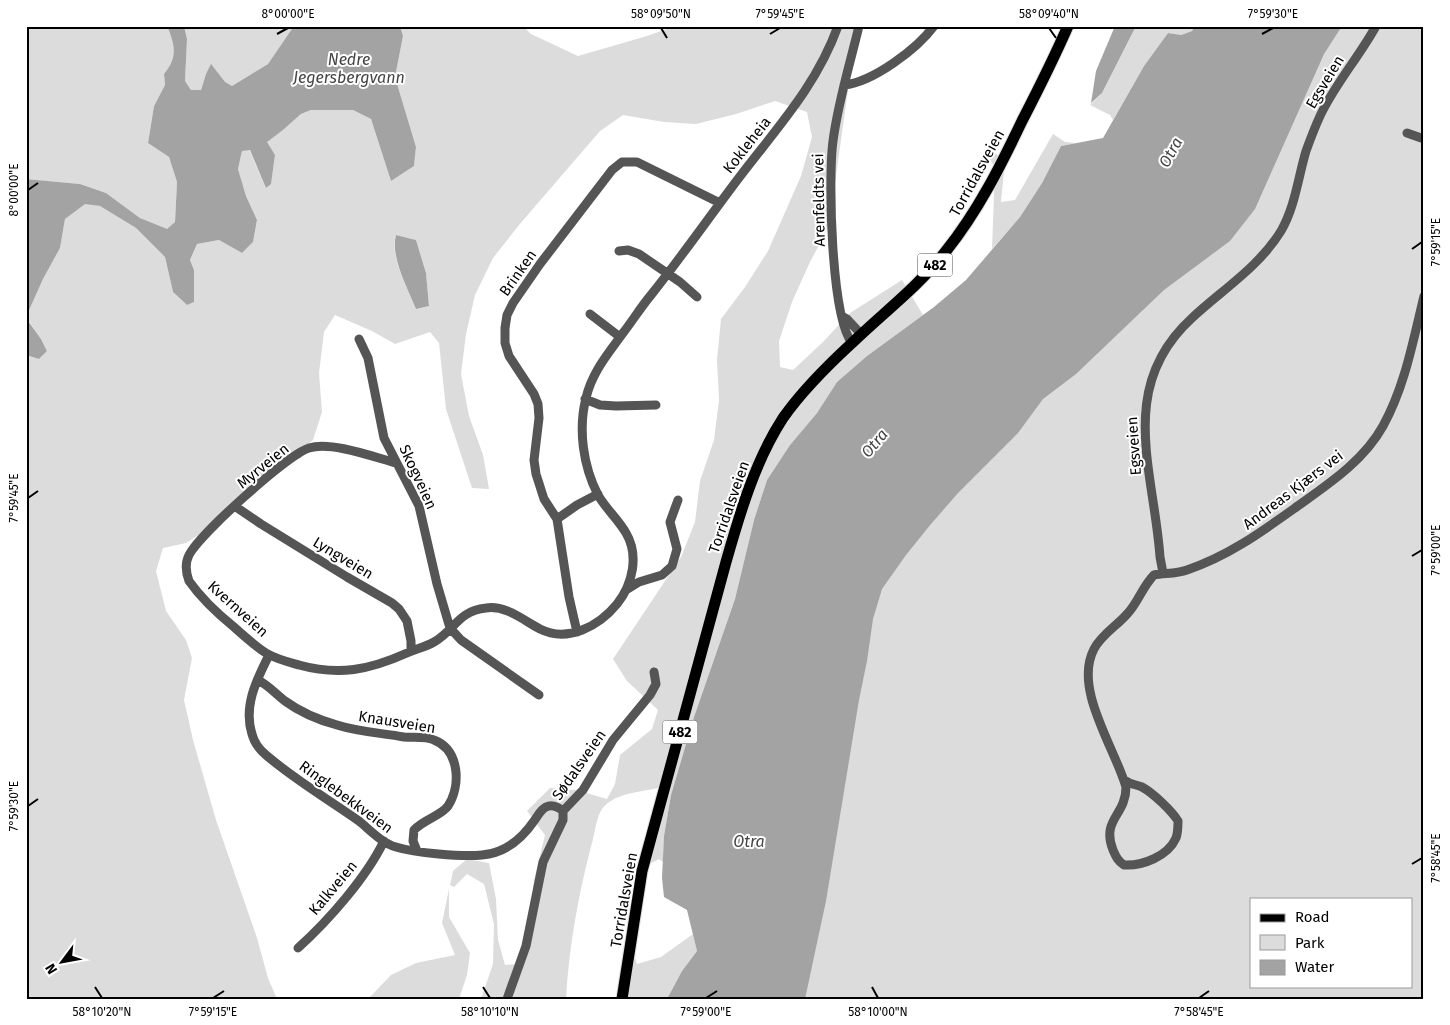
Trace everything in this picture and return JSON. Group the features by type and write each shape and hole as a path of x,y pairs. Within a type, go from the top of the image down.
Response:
{"main road":[{"name":"Torridalsveien","path":"622,999 642,871 705,638 747,494 774,434 783,419 817,378 852,342 902,299 928,273 965,226 983,198 1008,150 1068,26"}],"street":[{"name":"Kokleheia","path":"450,628 464,615 477,609 492,607 507,611 548,632 566,634 577,632 602,619 626,590 633,566 629,540 598,494 586,459 582,438 582,418 585,399 594,374 666,274 806,91 838,26"},
{"name":"Arenfeldts vei","path":"852,342 846,336 838,305 830,183 832,143 859,26"},
{"path":"844,85 861,82 880,71 907,52 934,26"},
{"name":"Egsveien","path":"1163,573 1144,433 1148,389 1158,362 1170,341 1186,323 1260,258 1281,231 1290,210 1306,151 1319,117 1376,26"},
{"path":"1408,134 1424,139"},
{"name":"Brinken","path":"577,632 569,597 557,519 544,499 536,474 534,460 539,418 538,404 534,394 513,363 505,343 506,321 512,303 612,170 622,162 637,162 720,203"},
{"path":"619,251 628,250 639,254 697,297"},
{"name":"Andreas Kjærs vei","path":"1163,573 1173,574 1190,570 1241,546 1332,482 1361,455 1383,426 1401,386 1424,296"},
{"path":"590,314 620,337"},
{"path":"842,316 862,334"},
{"name":"Skogveien","path":"359,339 368,358 384,438 422,514 437,584 450,628"},
{"path":"585,399 600,405 656,405"},
{"name":"Myrveien","path":"236,507 278,469 297,454 309,448 330,447 350,450 396,462"},
{"path":"557,519 598,494"},
{"name":"Kokleheia","path":"626,590 639,582 662,575 672,566 677,549 670,522 678,500"},
{"name":"Lyngveien","path":"236,507 392,603 404,615 407,621 411,651"},
{"name":"Kvernveien","path":"236,507 214,526 189,556 187,576 194,587 220,615 269,655 320,670 345,671 379,664 433,643 446,634 450,628"},
{"path":"1124,780 1131,785 1141,787 1166,807 1178,821 1176,838 1165,852 1132,866 1124,865 1116,858 1108,834 1126,798 1124,780 1094,705 1088,666 1100,640 1137,602 1151,578 1154,575 1163,573"},
{"path":"450,628 461,640 539,695"},
{"name":"Ringlebekkveien","path":"269,655 248,708 251,732 259,748 291,775 395,847 417,851 480,856 508,847 519,840 545,808 554,806 564,811"},
{"name":"Sødalsveien","path":"507,999 526,946 543,862 563,820 564,811 583,790 614,740 650,695 656,684 654,672"},
{"name":"Knausveien","path":"258,680 291,705 334,724 370,733 432,739 444,745 451,755 456,768 457,777 454,790 445,809 421,824 413,833 412,841 417,851"},
{"name":"Kalkveien","path":"298,948 347,896 370,865 384,841"}],"green space":[{"path":"26,26 167,26 174,51 172,62 164,74 165,85 154,106 148,143 169,157 177,182 175,222 167,230 140,218 106,193 80,184 26,179"},
{"path":"184,26 294,27 268,64 232,86 206,74 201,90 191,90 185,81 187,39"},
{"path":"400,26 523,26 531,34 578,56 675,26 860,26 852,61 829,226 792,302 779,341 780,367 793,370 850,313 902,280 923,315 867,356 837,382 817,413 790,445 767,480 754,520 735,599 694,717 671,795 664,836 663,862 659,859 646,866 632,930 637,896 660,799 658,788 620,796 607,804 600,812 575,918 566,999 481,999 493,964 494,924 484,884 467,874 454,887 450,885 453,871 467,859 489,863 496,899 498,940 505,965 517,964 529,926 534,880 545,835 527,811 550,788 576,790 607,799 615,784 620,755 652,729 658,710 627,681 613,659 681,557 695,522 700,481 714,440 719,400 717,360 721,319 745,287 768,251 801,176 812,137 807,112 775,101 736,114 696,124 664,122 623,115 600,131 519,225 493,258 475,295 466,334 461,374 469,416 483,455 489,489 472,488 446,409 439,343 430,332 395,344 372,331 335,315 324,332 319,373 322,412 313,440 220,521 186,543 163,548 156,571 166,611 186,640 192,658 184,700 193,740 216,820 257,938 268,978 277,999 26,999 26,355 39,359 47,351 26,317 43,279 60,248 65,219 85,203 100,206 136,228 165,257 173,292 187,305 194,302 194,270 190,260 197,244 219,240 242,253 253,242 257,220 246,196 238,169 242,151 249,149 266,188 271,183 275,155 266,142 301,114 311,110 353,110 371,119 391,181 414,166 416,147 395,77 403,36","holes":["396,235 416,240 426,273 429,306 416,309 400,272 395,253"]},
{"path":"1136,26 1195,26 1192,31 1181,35 1168,33 1144,66 1113,120 1110,115 1090,105 1102,93"},
{"path":"1288,26 1424,26 1424,999 742,999 843,593"},
{"path":"1053,134 1065,142 1076,143 1061,146 1042,183 1020,217 992,249 995,168 990,159 994,152 1005,161 1001,202 1015,200"},
{"path":"449,889 449,917 470,953 467,975 459,999 368,999 391,975 416,963 455,955 442,923"},
{"path":"693,934 697,951 682,971 667,999 623,999 631,940 637,964 661,957"}],"water":[{"name":"Nedre Jegersbergvann","path":"167,26 184,26 187,39 185,81 191,90 201,90 211,64 225,82 232,86 268,64 294,26 400,26 403,36 395,77 416,147 414,166 391,181 371,119 353,110 311,110 301,114 267,142 275,155 271,184 266,188 250,150 242,151 238,169 246,196 257,220 253,242 242,253 219,240 197,244 190,260 194,270 194,302 187,305 173,292 165,257 136,228 100,206 85,204 65,219 60,248 43,279 26,317 26,179 80,184 106,193 140,218 167,229 175,222 177,182 169,157 148,143 154,106 165,85 164,74 172,62 174,51"},
{"path":"1115,26 1136,26 1102,93 1091,103 1096,71"},
{"name":"Otra","path":"1195,26 1342,26 1324,54 1255,209 1230,241 1164,290 1076,374 1043,399 1018,433 958,493 931,524 882,589 873,619 826,901 805,999 667,999 682,971 697,951 687,910 664,897 662,878 664,836 671,795 694,717 735,599 754,520 767,480 790,445 817,413 837,382 867,356 934,307 966,280 1020,217 1042,183 1061,146 1103,138 1144,66 1168,33 1181,35 1192,31"},
{"path":"396,235 416,240 426,273 429,306 416,309 395,253"},
{"path":"26,318 47,351 39,359 26,355"}]}
